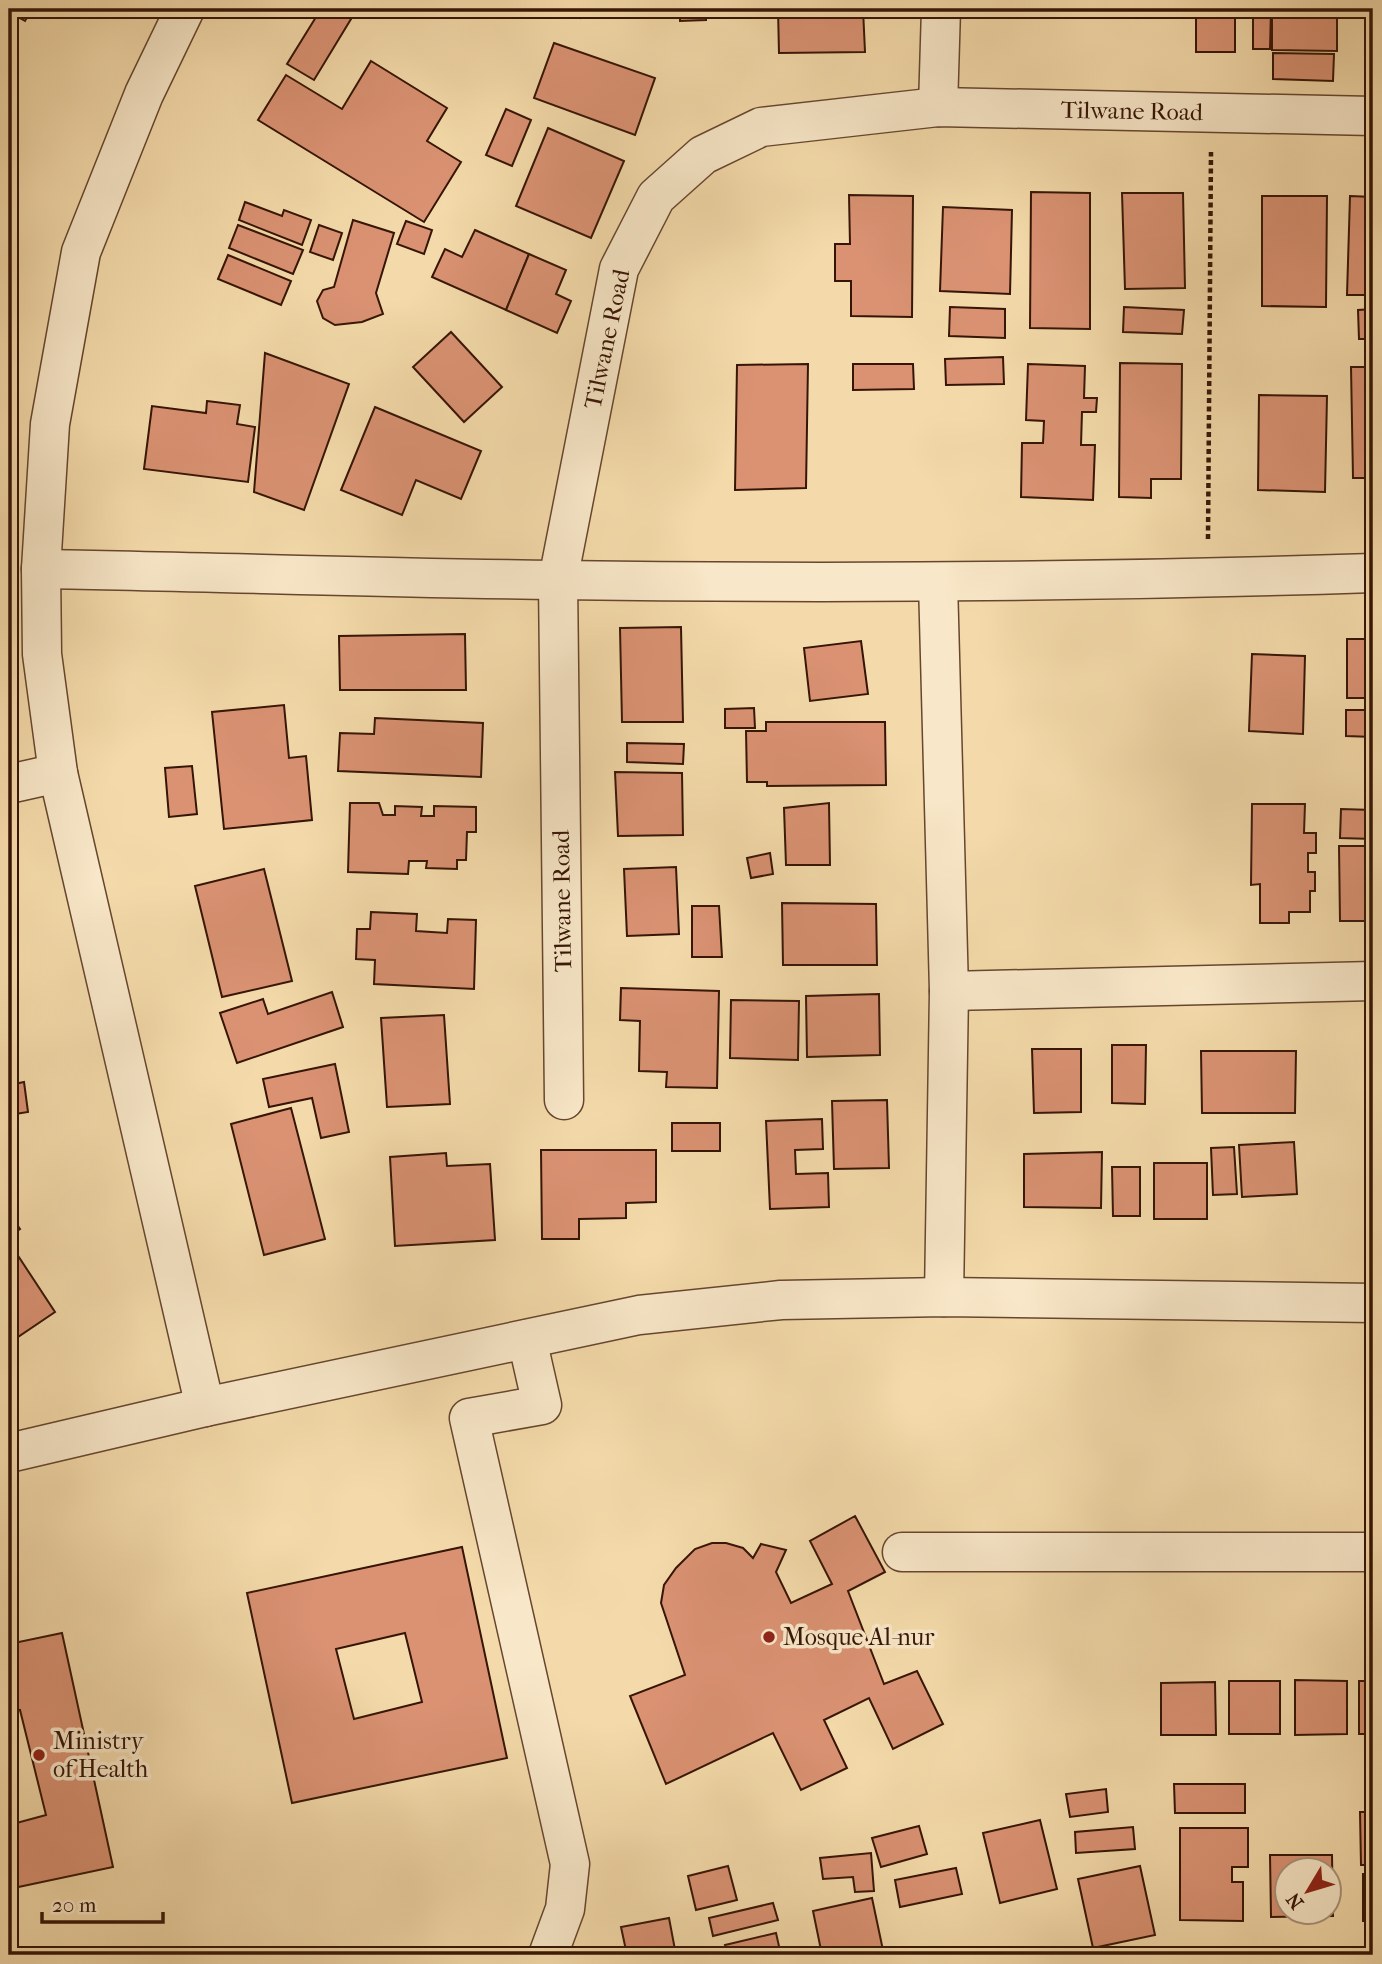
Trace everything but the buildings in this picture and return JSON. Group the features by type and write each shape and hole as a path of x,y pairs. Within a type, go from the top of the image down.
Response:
{"street":[{"path":"185,9 144,94 81,252 50,424 41,569 42,654 58,773 205,1407"},
{"path":"938,107 941,9"},
{"name":"Tilwane Road","path":"564,1100 558,580 619,269 656,197 703,155 761,127 938,107 1373,116"},
{"path":"41,569 558,580 938,582 1208,579 1373,573"},
{"path":"938,582 949,991 944,1297"},
{"path":"9,784 58,773"},
{"path":"949,991 1373,981"},
{"path":"9,1453 205,1407 639,1315 769,1302 944,1297 1373,1303"},
{"path":"527,1339 542,1405 469,1418 570,1864 565,1909 548,1955"},
{"path":"902,1552 1373,1552"}],"path":[{"path":"1208,579 1212,113"}],"place":[{"name":"Mosque Al-nur","path":"769,1637"},
{"name":"Ministry of Health","path":"39,1755"}]}
